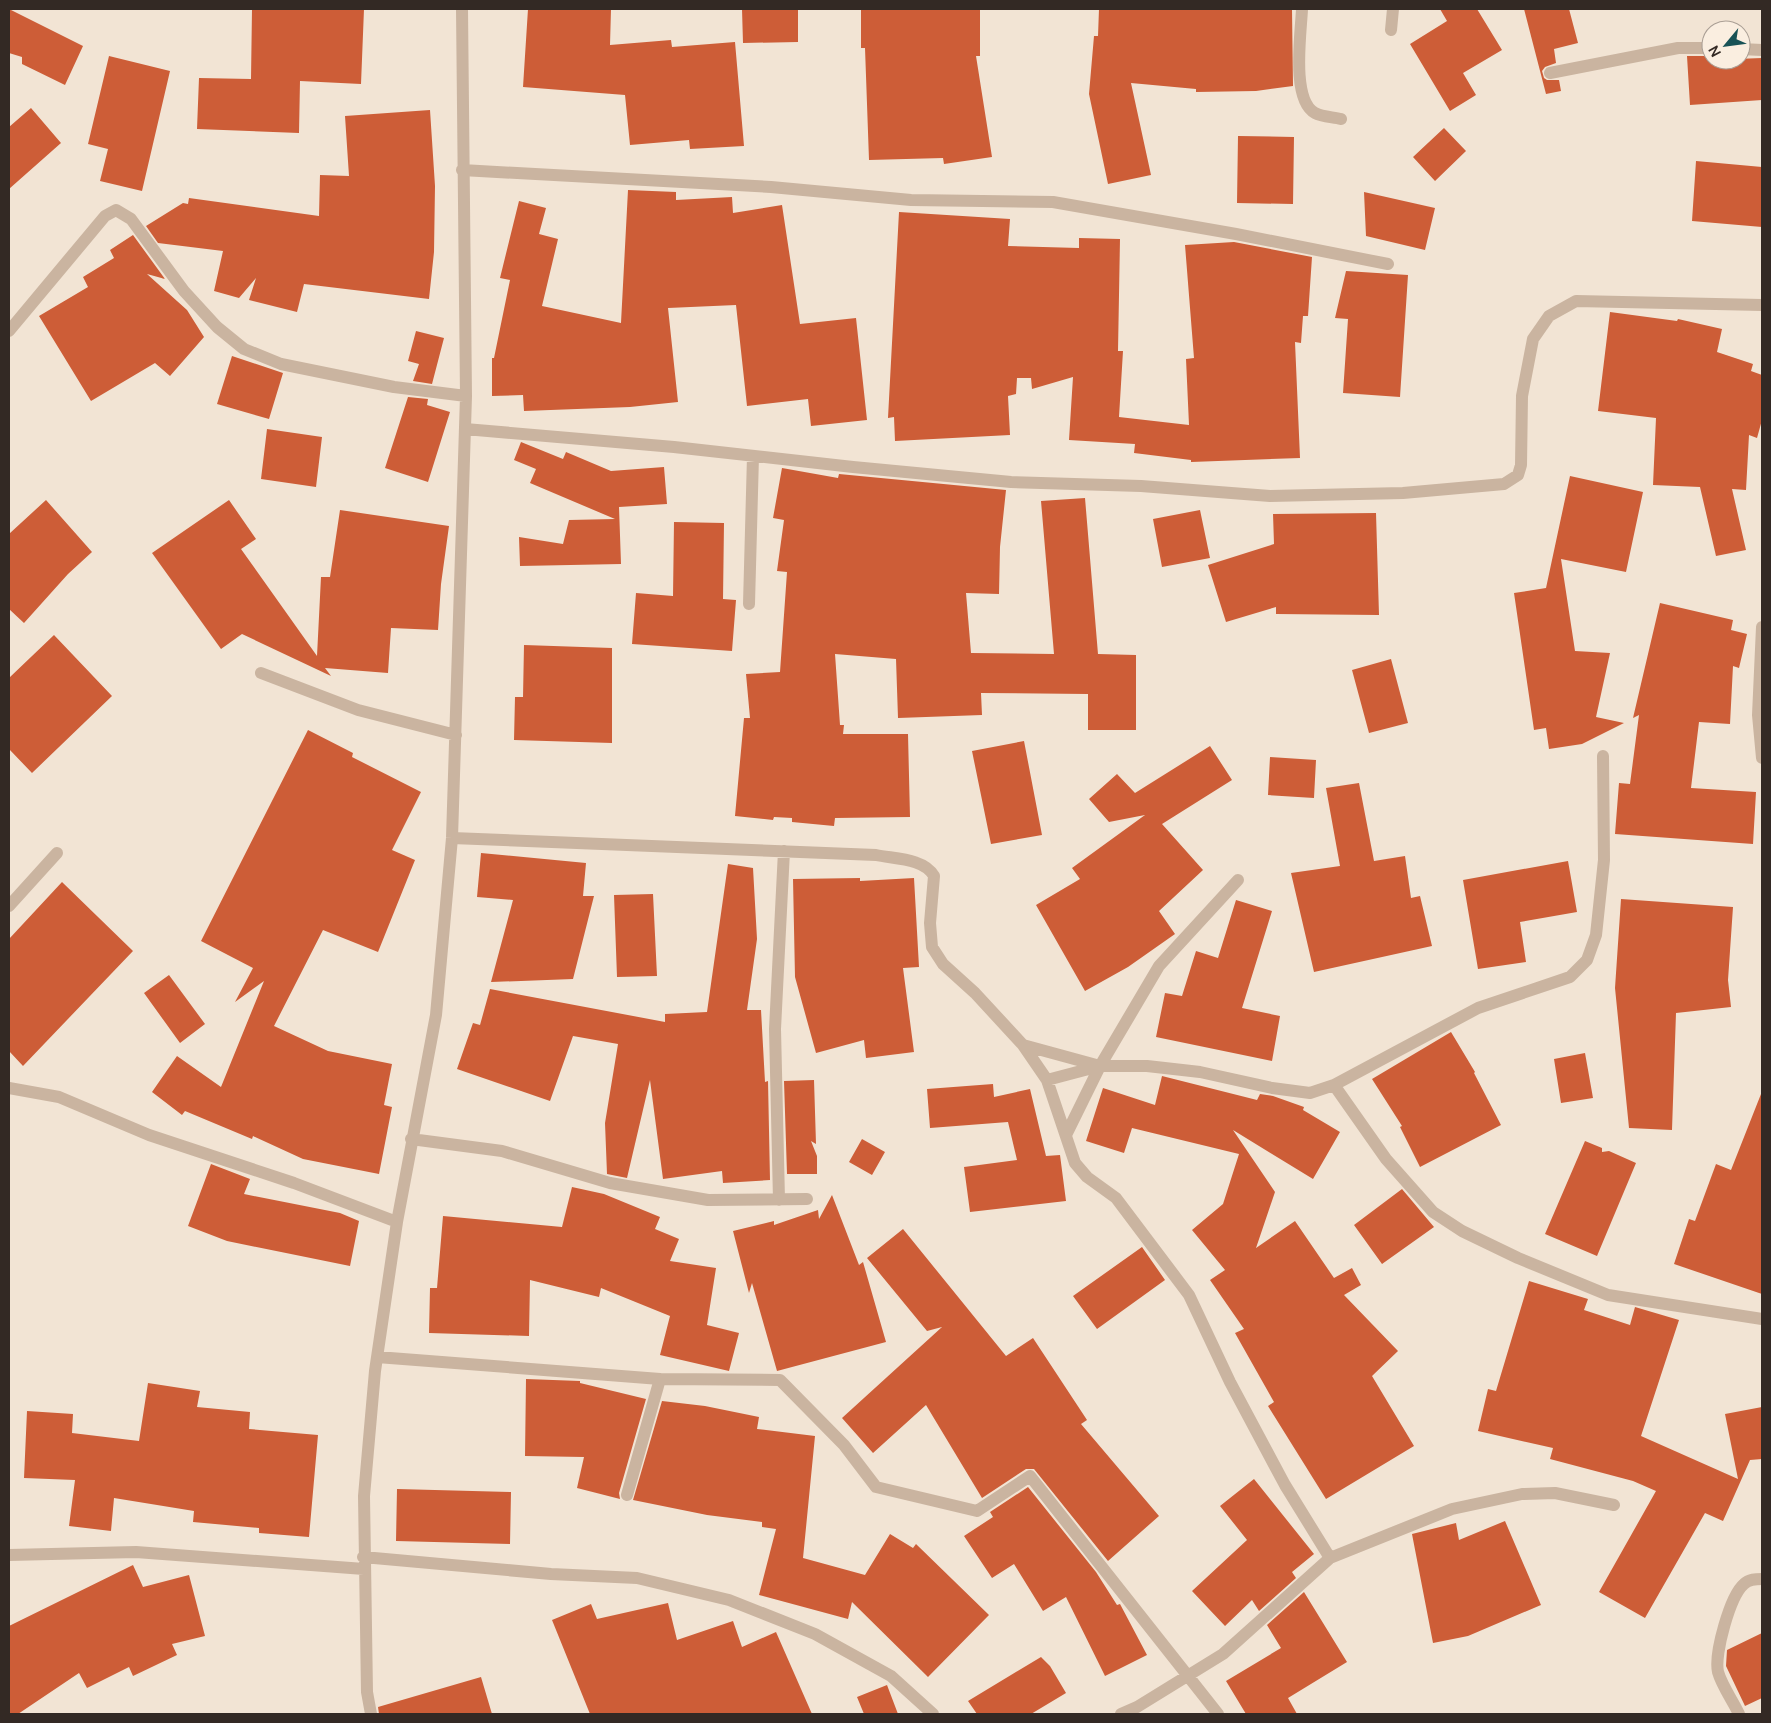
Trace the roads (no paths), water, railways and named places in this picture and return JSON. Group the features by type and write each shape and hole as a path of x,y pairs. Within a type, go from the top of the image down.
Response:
{"street":[{"path":"371,1714 367,1692 364,1496 377,1357 397,1222 436,1015 452,838 466,396 462,170 462,9"},
{"path":"1302,9 1300,59 1302,98 1314,113 1342,119"},
{"path":"1391,30 1393,9"},
{"path":"1550,74 1678,48 1701,48"},
{"path":"462,170 771,188 911,200 1053,202 1236,234 1388,264"},
{"path":"9,331 105,216 116,210 124,212 131,219 184,291 217,328 244,349 280,364 394,387 466,396"},
{"path":"465,429 1011,482 1142,486 1270,496 1403,493 1504,484 1518,475 1521,465 1522,396 1533,339 1549,316 1576,301 1762,305"},
{"path":"749,604 754,456"},
{"path":"1762,628 1758,716 1762,758"},
{"path":"261,673 358,710 456,735"},
{"path":"1047,1080 1100,1066 1147,1066 1200,1072 1272,1088 1310,1092 1334,1085 1478,1008 1570,977 1587,960 1596,935 1604,860 1603,756"},
{"path":"452,838 876,855 922,864 931,871 934,876 930,923 932,947 943,964 975,993 1023,1045 1047,1080 1075,1163 1087,1177 1116,1198 1189,1296 1230,1382 1284,1485 1330,1558"},
{"path":"778,1200 775,1029 784,851"},
{"path":"9,906 57,853"},
{"path":"1066,1135 1100,1066 1159,966 1238,880"},
{"path":"1023,1045 1100,1066"},
{"path":"1334,1085 1386,1159 1433,1212 1462,1231 1518,1258 1608,1295 1762,1319"},
{"path":"9,1088 59,1097 149,1134 294,1183 397,1222"},
{"path":"412,1139 502,1151 610,1182 708,1200 807,1199"},
{"path":"377,1357 660,1379 780,1380 844,1445 876,1487 978,1511 1030,1476 1218,1714"},
{"path":"627,1495 660,1379"},
{"path":"1121,1714 1137,1707 1223,1654 1330,1558 1452,1509 1522,1494 1555,1493 1614,1505"},
{"path":"9,1555 136,1552 638,1578 729,1600 815,1634 891,1676 933,1714"},
{"path":"1739,1714 1718,1672 1717,1654 1733,1604 1743,1584 1754,1578 1762,1579"}]}
